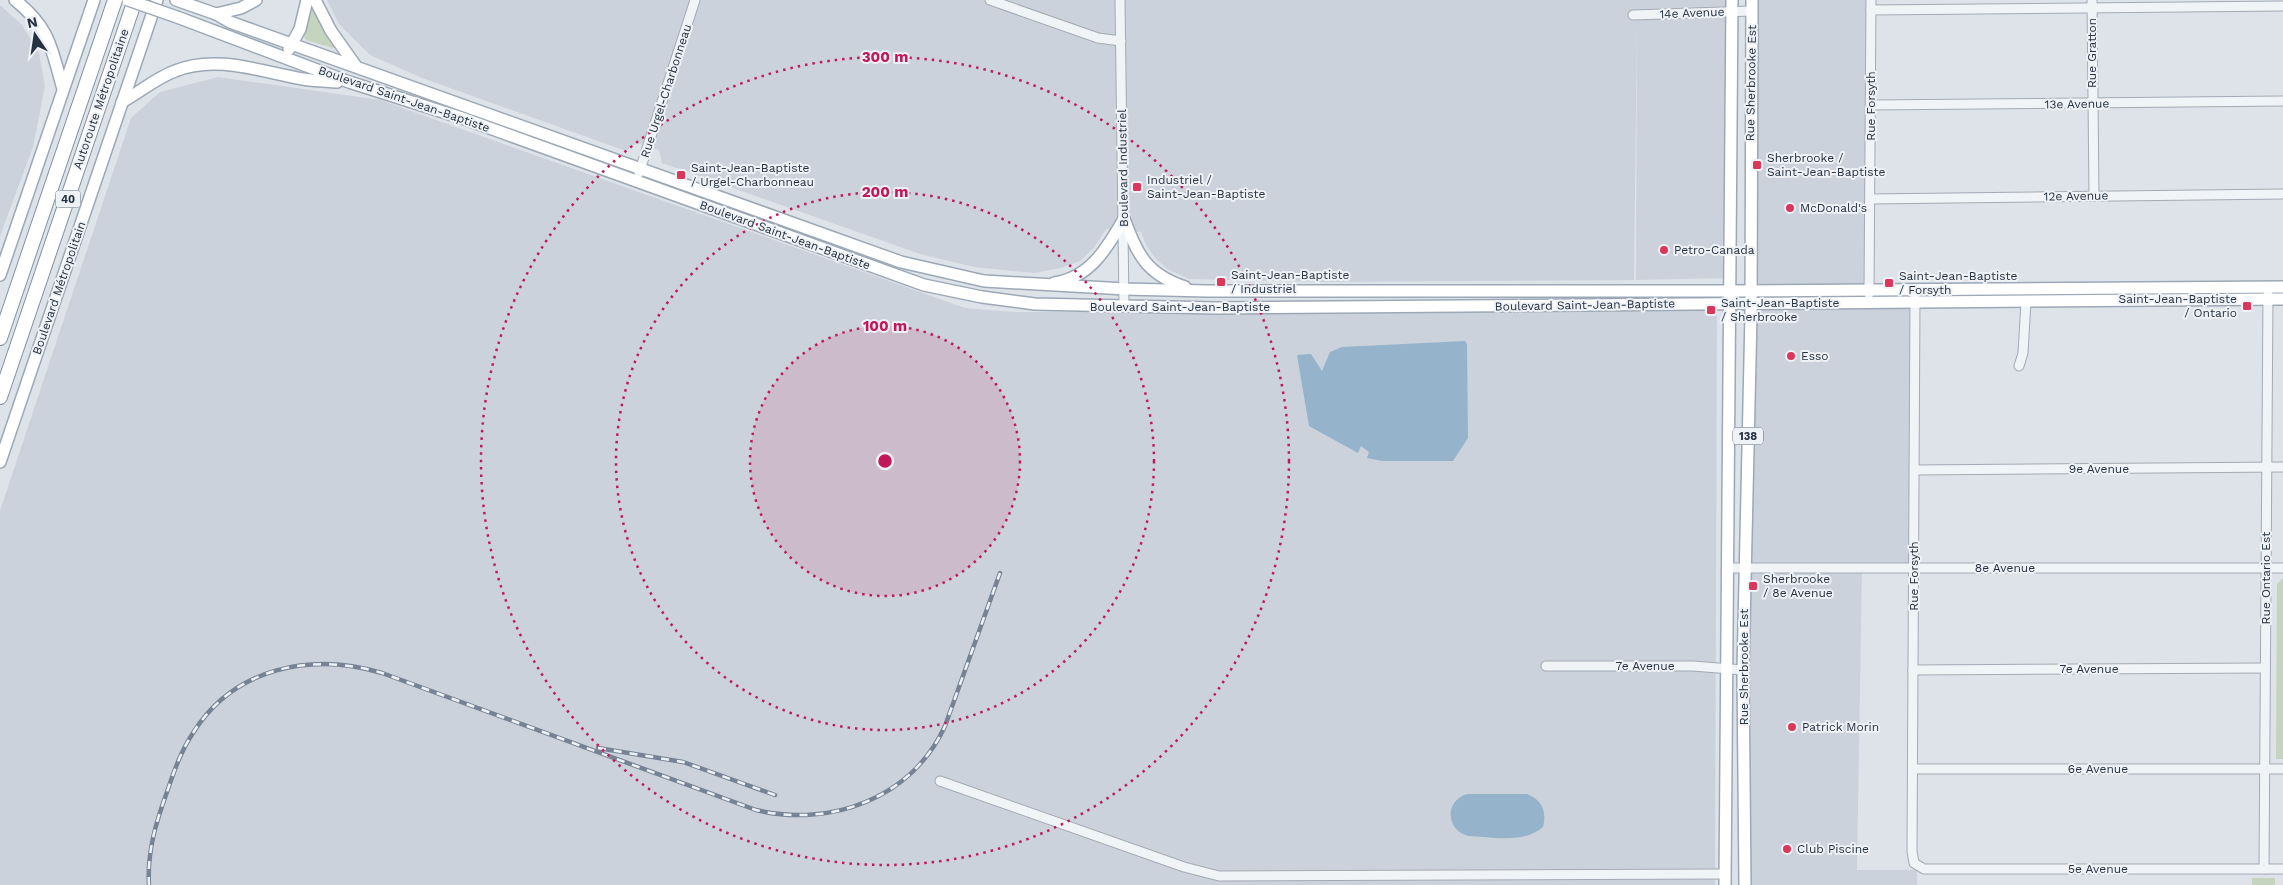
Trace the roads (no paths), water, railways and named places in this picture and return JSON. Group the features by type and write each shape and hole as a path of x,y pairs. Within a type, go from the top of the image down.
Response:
{"highway":[{"name":"Autoroute Métropolitaine","path":"0,338 115,0"},
{"name":"Autoroute Métropolitaine","path":"0,397 135,0"}],"main road":[{"path":"15,0 35,18 46,34 53,48 63,89"},
{"path":"0,275 94,0"},
{"name":"Boulevard Saint-Jean-Baptiste","path":"128,0 283,56 290,61 349,82 424,105 924,285 982,297 1035,304 1124,307 1546,306 2026,301 2268,293 2283,287"},
{"name":"Boulevard Métropolitain","path":"0,462 157,0"},
{"path":"216,14 241,8 256,0"},
{"path":"283,56 300,29 307,0"},
{"path":"315,0 331,31 355,65"},
{"name":"Boulevard Saint-Jean-Baptiste","path":"179,1 216,14 230,22 355,65 901,262 984,281 1125,289 1207,291 1729,291 2028,288 2268,293 2283,299"},
{"name":"Rue Sherbrooke Est","path":"1725,879 1732,6"},
{"name":"Rue Sherbrooke Est","path":"1744,879 1743,670 1751,304 1750,116 1752,6"},
{"path":"122,102 166,75 200,64 246,68 305,80 349,82"},
{"path":"1731,115 1750,116"},
{"path":"1038,285 1072,278 1094,264 1106,250 1124,219"},
{"path":"1124,219 1143,262 1165,279 1184,287 1207,291"},
{"path":"2026,301 2028,288"},
{"path":"1333,290 1333,306"},
{"path":"1502,290 1502,306"},
{"path":"1546,290 1546,306"},
{"path":"1728,447 1748,449"},
{"path":"1726,727 1744,725"},
{"path":"1726,768 1744,768"},
{"path":"1725,879 1744,879"}],"street":[{"name":"Rue Urgel-Charbonneau","path":"636,181 695,0"},
{"path":"990,0 1098,38 1121,41"},
{"name":"Boulevard Industriel","path":"1120,0 1124,307"},
{"name":"Rue Forsyth","path":"1869,302 1871,0"},
{"path":"1871,10 2092,4 2283,6"},
{"name":"Rue Gratton","path":"2092,4 2094,196"},
{"name":"14e Avenue","path":"1632,15 1752,6"},
{"name":"13e Avenue","path":"1871,105 2283,101"},
{"name":"12e Avenue","path":"1870,198 2283,194"},
{"name":"Rue Forsyth","path":"1914,863 1915,289"},
{"name":"Rue Ontario Est","path":"2264,869 2268,293"},
{"path":"2019,366 2023,353 2026,301"},
{"name":"9e Avenue","path":"1915,470 2283,468"},
{"name":"8e Avenue","path":"1727,568 2283,568"},
{"name":"7e Avenue","path":"1546,666 1693,666 1743,670"},
{"name":"7e Avenue","path":"1913,670 2265,668"},
{"name":"6e Avenue","path":"1913,769 2283,769"},
{"path":"940,781 1184,867 1219,876 1725,879"},
{"name":"5e Avenue","path":"1914,863 1924,869 2283,869"}],"water":[{"path":"1465,341 1467,344 1468,438 1453,461 1382,461 1367,458 1369,452 1361,446 1358,453 1309,426 1297,355 1311,354 1322,371 1330,352 1342,347"},
{"path":"1467,794 1527,794 1532,796 1540,803 1544,811 1543,827 1526,836 1517,838 1468,836 1461,833 1452,822 1451,809 1454,803"}],"railway":[{"path":"149,885 149,861 156,826 175,769 193,733 210,711 230,693 252,679 277,670 302,665 329,664 382,673 756,810 784,815 813,815 840,810 866,802 890,789 912,772 930,751 945,726 1000,573"},
{"path":"598,748 683,762 775,795"}],"place":[{"name":"Sherbrooke / Saint-Jean-Baptiste","path":"1757,165"},
{"name":"Saint-Jean-Baptiste / Urgel-Charbonneau","path":"681,175"},
{"name":"Industriel / Saint-Jean-Baptiste","path":"1137,187"},
{"name":"McDonald's","path":"1790,208"},
{"name":"Petro-Canada","path":"1664,250"},
{"name":"Saint-Jean-Baptiste / Industriel","path":"1221,282"},
{"name":"Saint-Jean-Baptiste / Forsyth","path":"1889,283"},
{"name":"Saint-Jean-Baptiste / Ontario","path":"2247,306"},
{"name":"Saint-Jean-Baptiste / Sherbrooke","path":"1711,310"},
{"name":"Esso","path":"1791,356"},
{"name":"Sherbrooke / 8e Avenue","path":"1753,586"},
{"name":"Patrick Morin","path":"1792,727"},
{"name":"Club Piscine","path":"1787,849"}]}
